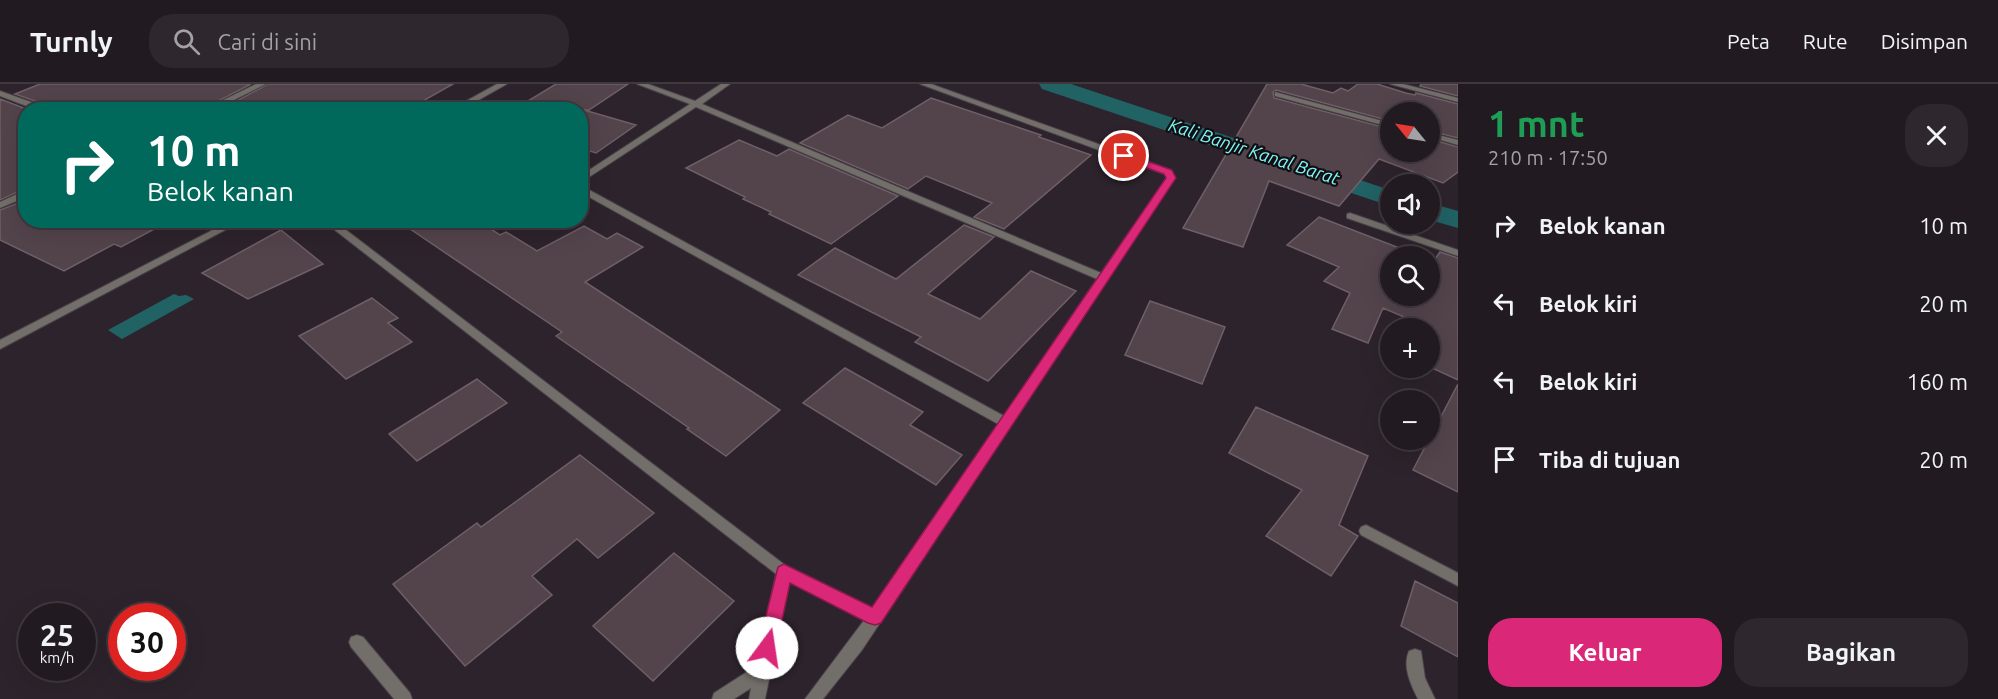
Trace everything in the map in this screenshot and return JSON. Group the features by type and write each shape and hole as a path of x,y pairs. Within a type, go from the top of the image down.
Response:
{"street":[{"path":"224,102 262,84"},
{"path":"469,102 503,84"},
{"path":"641,84 696,104 1103,278"},
{"path":"588,175 726,84"},
{"path":"813,699 856,645 1170,181 1171,176 1168,172 924,84"},
{"path":"1394,84 1458,100"},
{"path":"0,93 24,102"},
{"path":"1278,94 1380,121"},
{"path":"1440,138 1458,143"},
{"path":"588,192 1006,423"},
{"path":"0,205 18,197"},
{"path":"1350,216 1458,253"},
{"path":"0,345 225,228"},
{"path":"337,228 784,572 875,617"},
{"path":"1366,531 1458,580"},
{"path":"757,699 784,572"},
{"path":"357,642 404,699"},
{"path":"1414,656 1417,679 1427,699"},
{"path":"720,699 761,672"}],"water":[{"path":"174,294 186,295 194,299 122,339 108,330"}],"building":[{"path":"40,84 251,84 216,102 38,102 15,94"},
{"path":"268,84 453,84 421,102 235,102"},
{"path":"556,84 628,84 589,110 588,102 526,102"},
{"path":"1267,84 1301,84 1333,93 1341,88 1348,91 1358,84 1377,84 1458,104 1458,138 1440,134 1440,102 1380,102 1380,118 1276,90 1273,92 1274,98 1380,126 1380,159 1339,206 1269,181 1243,247 1183,228"},
{"path":"1421,84 1458,84 1458,96 1420,86"},
{"path":"931,98 1041,135 1039,137 1091,155 1004,229 974,217 992,203 926,176 908,189 800,143 848,115 882,128"},
{"path":"0,99 18,106 18,192 0,200"},
{"path":"588,111 636,125 596,153 588,150"},
{"path":"739,140 777,156 789,149 898,196 831,244 769,214 771,212 743,199 745,197 686,168"},
{"path":"1440,142 1458,147 1458,172 1443,183 1440,182 1440,174 1419,174 1387,162 1440,162"},
{"path":"18,203 18,228 156,228 121,247 114,244 64,271 0,240 0,210"},
{"path":"1319,217 1394,246 1380,246 1380,306 1440,306 1440,252 1458,258 1458,380 1440,372 1440,318 1406,318 1383,308 1368,343 1332,329 1350,293 1324,281 1339,267 1287,245"},
{"path":"964,225 994,237 928,294 980,319 1031,271 1076,291 988,381 915,342 921,337 798,275 835,248 896,279"},
{"path":"409,228 489,228 500,235 506,232 537,251 580,228 588,228 607,239 617,233 643,247 585,282 780,410 726,456 556,336 562,332"},
{"path":"281,230 323,264 248,299 202,273"},
{"path":"372,298 398,318 388,323 412,342 346,379 299,336"},
{"path":"1150,301 1225,327 1202,384 1125,355"},
{"path":"845,368 923,412 910,425 962,455 936,485 803,403"},
{"path":"477,379 507,403 417,461 389,434"},
{"path":"1458,384 1458,492 1413,470 1423,450 1440,450 1440,418"},
{"path":"1256,407 1368,456 1339,525 1358,536 1331,576 1266,536 1302,490 1229,453"},
{"path":"580,455 654,513 598,558 577,539 532,576 552,595 465,666 393,584 477,523 481,527"},
{"path":"674,553 734,601 653,681 593,626"},
{"path":"1415,581 1458,603 1458,657 1401,626"}],"waterway":[{"name":"Kali Banjir Kanal Barat","path":"1050,84 1380,195"},
{"name":"Kali Banjir Kanal Barat","path":"1440,214 1458,220"}],"route":[{"path":"767,648 784,572 875,617 1171,178 1168,172 1124,156"}]}
